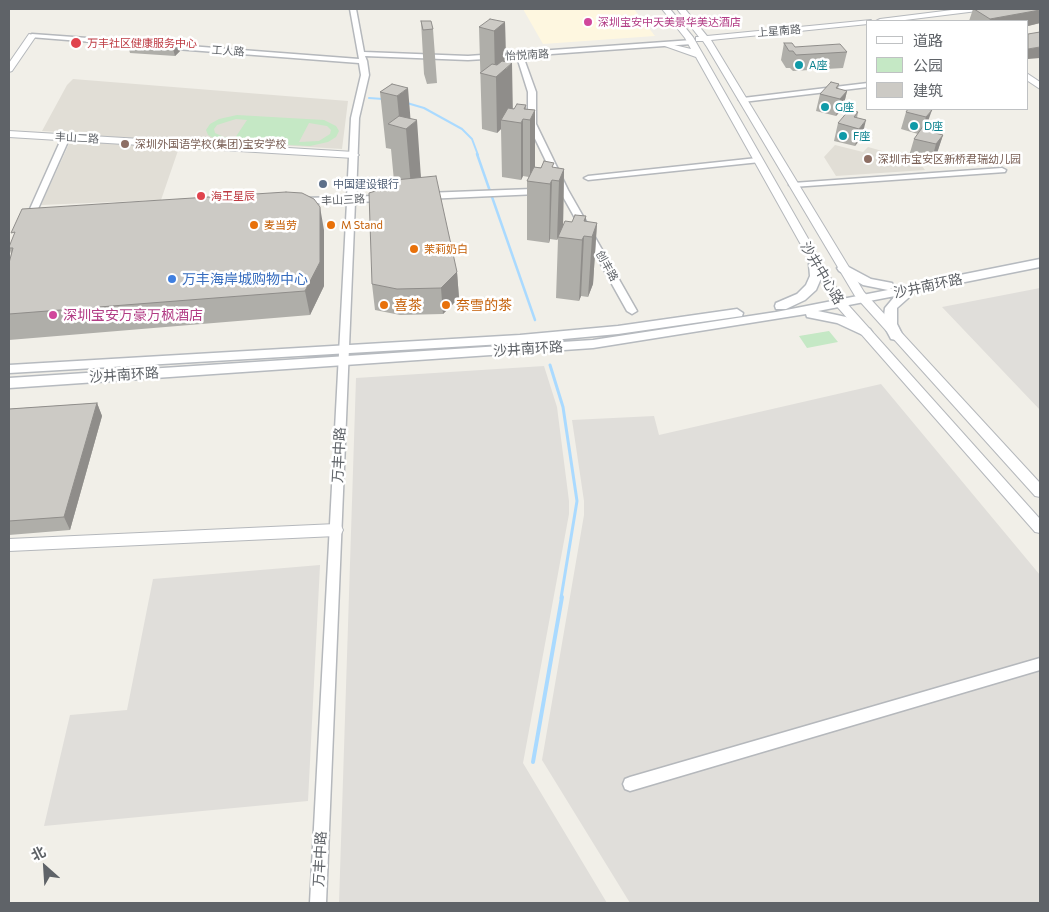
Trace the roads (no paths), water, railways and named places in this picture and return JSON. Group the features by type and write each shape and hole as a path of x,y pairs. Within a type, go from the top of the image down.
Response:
{"main road":[{"name":"沙井南环路","path":"860,296 888,286 1040,255"},
{"name":"沙井南环路","path":"748,316 781,306 917,289 1040,263"},
{"path":"781,306 801,297 812,287 816,276 815,264"},
{"path":"843,268 867,282 888,286"},
{"path":"896,336 890,324 891,308 899,298 917,289"},
{"name":"沙井南环路","path":"9,369 568,346 748,316 798,312 837,300"},
{"path":"798,312 836,318 865,332"},
{"name":"沙井南环路","path":"9,383 344,356"}],"street":[{"name":"万丰中路","path":"318,903 355,118 366,75 353,9"},
{"name":"沙井中心路","path":"666,9 690,34 706,39 860,296 1040,492"},
{"name":"沙井中心路","path":"681,9 699,55 815,264 837,300 1040,528"},
{"path":"911,9 924,16 946,19 981,9"},
{"path":"889,20 981,9"},
{"path":"910,20 924,16"},
{"name":"上星南路","path":"690,34 706,39 734,38 866,24"},
{"name":"上星南路","path":"706,39 866,24"},
{"path":"666,44 690,34 714,31 746,34"},
{"name":"怡悦南路","path":"362,55 468,58 520,56 666,44 690,34"},
{"path":"9,69 32,36 149,45"},
{"path":"714,52 719,44 734,38"},
{"name":"怡悦南路","path":"362,55 468,54 666,44"},
{"path":"666,44 684,48 699,55"},
{"name":"工人路","path":"159,46 362,55"},
{"name":"创丰路","path":"520,56 532,92 532,124 564,190 632,311"},
{"path":"1029,79 1040,86"},
{"path":"743,100 866,85"},
{"name":"丰山二路","path":"9,134 354,155"},
{"path":"24,231 66,138"},
{"path":"588,178 758,160"},
{"path":"793,185 1002,170"},
{"path":"412,196 564,190"},
{"name":"丰山三路","path":"294,202 392,197"},
{"path":"32,213 41,213"},
{"path":"9,545 336,530"},
{"path":"630,784 1040,664"}],"waterway":[{"path":"369,98 383,99"},
{"path":"407,103 424,108 462,129 472,139 478,155"},
{"path":"477,154 535,320"},
{"path":"550,365 563,407 577,501 561,598"},
{"path":"533,762 562,597"}],"place":[{"name":"深圳宝安中天美景华美达酒店","path":"588,22"},
{"name":"万丰社区健康服务中心","path":"76,43"},
{"name":"A座","path":"799,65"},
{"name":"G座","path":"825,107"},
{"name":"D座","path":"914,126"},
{"name":"F座","path":"843,136"},
{"name":"深圳外国语学校(集团)宝安学校","path":"125,144"},
{"name":"深圳市宝安区新桥君瑞幼儿园","path":"868,159"},
{"name":"中国建设银行","path":"323,184"},
{"name":"海王星辰","path":"201,196"},
{"name":"麦当劳","path":"254,225"},
{"name":"M Stand","path":"331,225"},
{"name":"茉莉奶白","path":"414,249"},
{"name":"万丰海岸城购物中心","path":"172,279"},
{"name":"喜茶","path":"384,305"},
{"name":"奈雪的茶","path":"446,305"},
{"name":"深圳宝安万豪万枫酒店","path":"53,315"}]}
